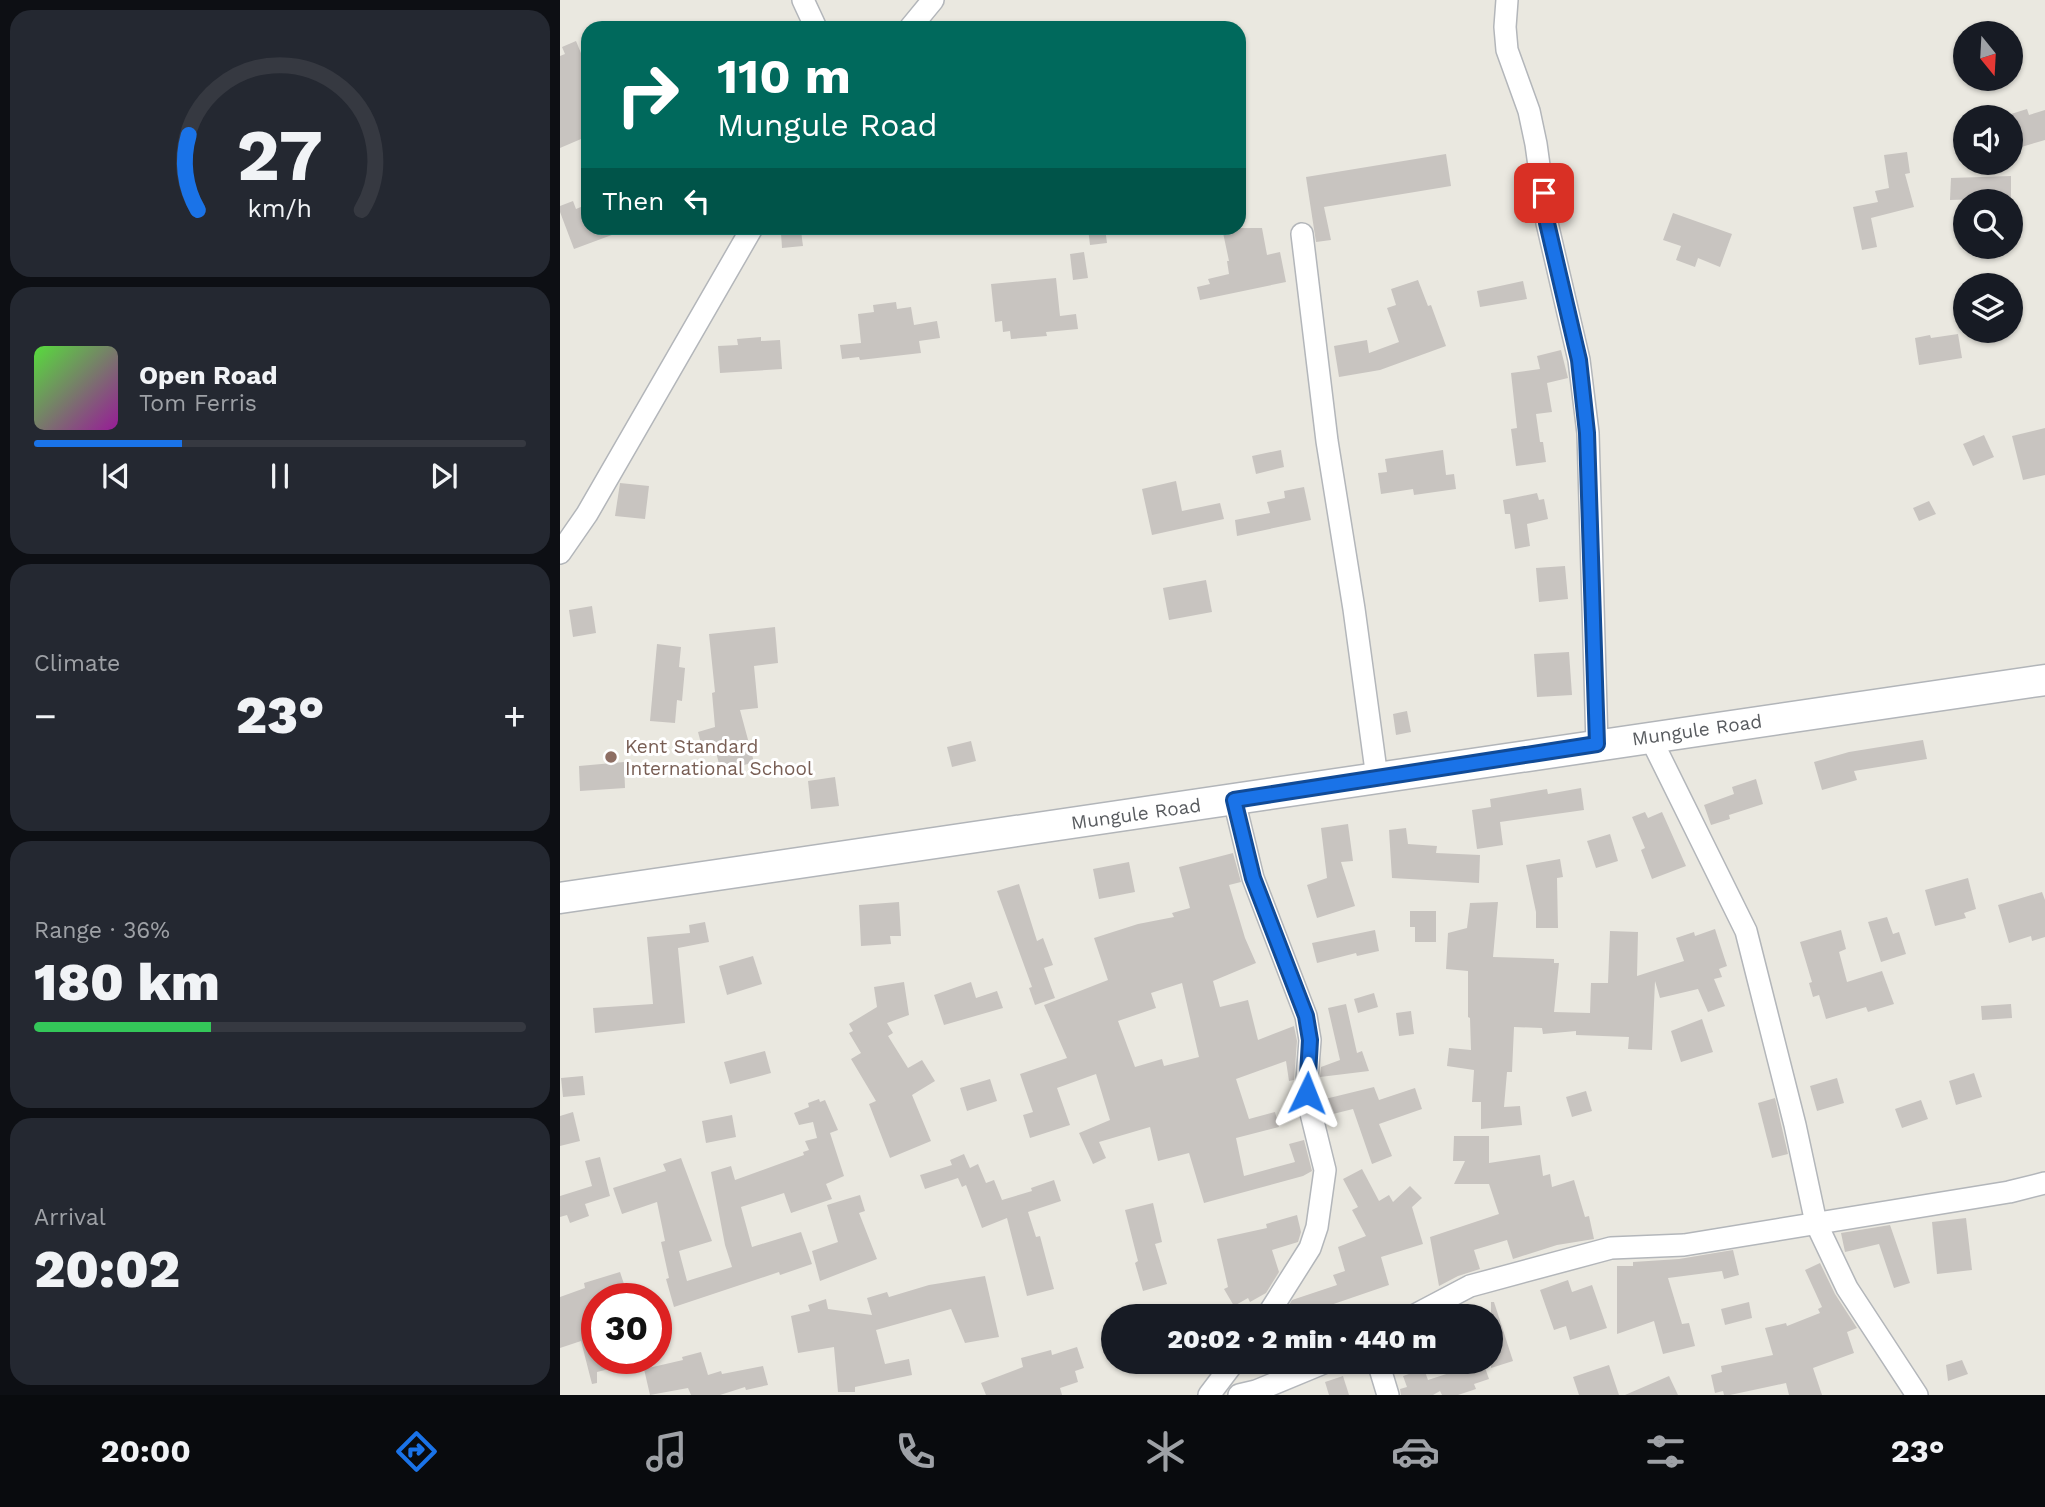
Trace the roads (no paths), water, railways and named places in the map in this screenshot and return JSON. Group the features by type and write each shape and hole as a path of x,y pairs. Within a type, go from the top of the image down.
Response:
{"street":[{"path":"803,0 813,21"},
{"path":"916,21 933,0"},
{"path":"1507,0 1507,50 1529,111 1547,223 1579,360 1587,433 1597,744"},
{"path":"1302,234 1328,441 1377,778"},
{"path":"560,553 587,514 748,235"},
{"name":"Mungule Road","path":"560,898 2045,680"},
{"path":"1650,737 1746,931 1795,1125 1816,1223 1847,1288 1917,1395"},
{"path":"1234,800 1253,878 1306,1016 1310,1040 1307,1093 1325,1170 1317,1227 1310,1248 1275,1304"},
{"path":"1436,1304 1471,1286 1611,1248 1684,1245 2009,1192 2045,1183"},
{"path":"1209,1395 1225,1374"},
{"path":"1239,1395 1297,1374"},
{"path":"1382,1374 1388,1395"}],"place":[{"name":"Kent Standard International School","path":"611,757"}]}
